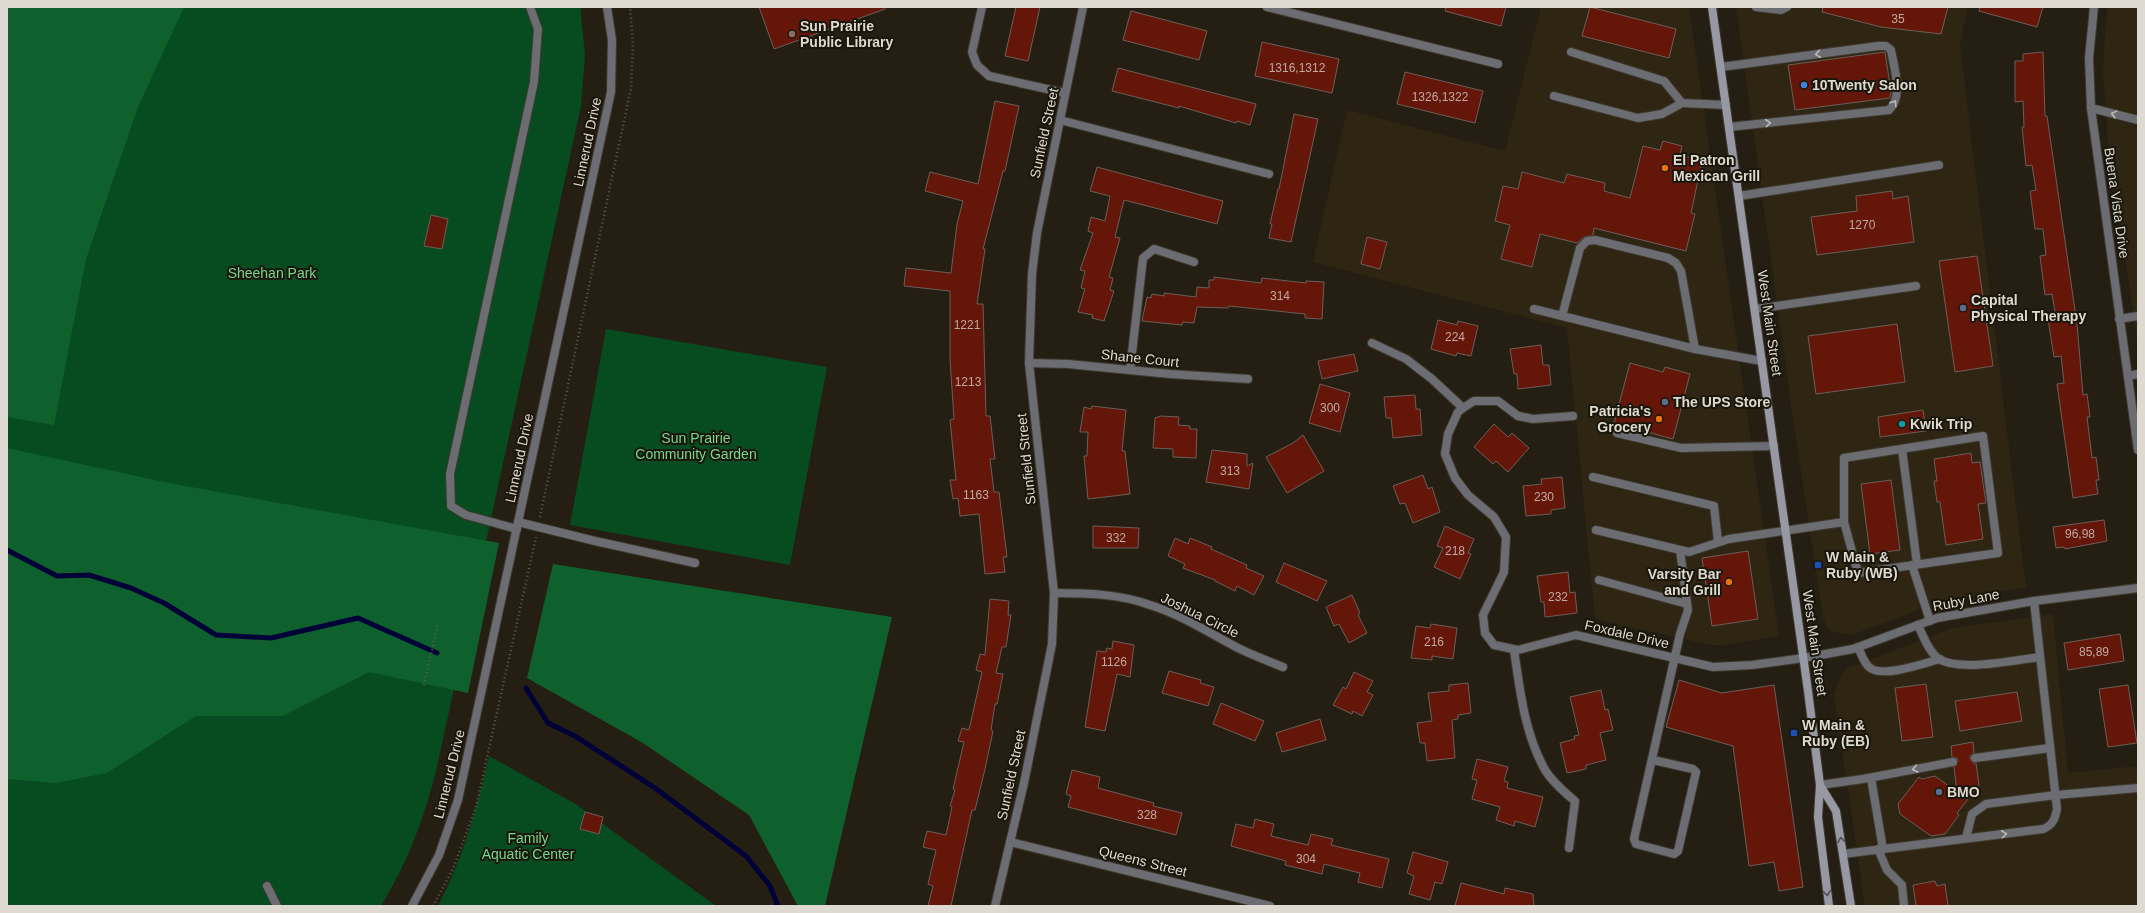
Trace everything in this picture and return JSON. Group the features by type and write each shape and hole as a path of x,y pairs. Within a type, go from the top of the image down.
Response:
{"main road":[{"name":"West Main Street","path":"1712,7 1804,658 1820,784 1818,817 1829,906"},
{"name":"West Main Street","path":"1820,784 1836,811 1851,906"}],"street":[{"path":"530,7 538,29 534,82 513,171 450,474 451,506 466,515 517,525 538,526 595,541 695,563"},
{"name":"Linnerud Drive","path":"412,906 439,855 458,800 611,92 612,40 607,7"},
{"path":"982,7 972,52 977,65 989,76 1066,93"},
{"name":"Sunfield Street","path":"995,906 1052,644 1054,593 1029,363 1032,274 1037,233 1083,7"},
{"path":"1267,7 1498,64"},
{"path":"1756,7 1781,10 1787,7"},
{"name":"Buena Vista Drive","path":"2094,7 2089,58 2091,108 2138,450"},
{"path":"1721,67 1878,46 1886,46 1891,50 1897,97 1894,105 1889,110 1729,127"},
{"path":"1571,52 1664,81 1682,103"},
{"path":"1554,96 1638,118 1662,114 1682,103 1726,105"},
{"path":"2091,108 2138,120"},
{"path":"1060,120 1269,174"},
{"path":"1739,196 1939,165"},
{"path":"1562,316 1580,248 1587,241 1595,240 1668,258 1676,263 1681,271 1695,349"},
{"path":"1130,370 1143,258 1154,249 1194,262"},
{"path":"1755,309 1916,286"},
{"path":"1534,309 1695,349 1762,361"},
{"path":"2119,319 2138,316"},
{"path":"1372,343 1406,359 1432,379 1463,408 1474,401 1498,401 1518,416 1533,419 1573,416"},
{"name":"Shane Court","path":"1029,363 1068,364 1248,379"},
{"path":"2128,376 2138,374"},
{"name":"Foxdale Drive","path":"1463,408 1458,412 1448,434 1445,454 1455,478 1468,495 1494,517 1506,537 1504,572 1483,615 1485,633 1494,645 1518,650 1576,635 1616,642 1713,667 1752,665 1804,658"},
{"path":"1617,433 1681,448 1774,446"},
{"path":"1983,436 1998,553 1858,573 1844,522 1844,458 1983,436"},
{"path":"1902,449 1914,565 1930,621"},
{"path":"1593,477 1714,506 1718,542"},
{"path":"1596,530 1689,552 1718,542 1844,522"},
{"path":"1653,760 1693,769 1696,772 1678,851 1674,854 1643,847 1636,844 1634,839 1676,658 1680,634 1688,610 1680,550"},
{"path":"1599,580 1687,604"},
{"name":"Ruby Lane","path":"1804,658 1858,647 1937,618 2034,601 2138,588"},
{"name":"Joshua Circle","path":"1054,593 1081,593 1130,599 1149,604 1175,614 1239,649 1283,667"},
{"path":"1843,854 1966,838 2043,830 2050,827 2055,820 2057,809 2034,601"},
{"path":"1918,626 1930,649 1940,659"},
{"path":"1858,647 1869,667 1877,672 1892,671 1940,659 1967,666 2040,657"},
{"path":"1514,650 1524,719 1544,768 1559,787 1575,801 1569,848"},
{"path":"1975,758 2050,748"},
{"path":"1820,784 1871,778 1953,762"},
{"path":"1871,778 1880,849 1887,870 1902,885 1904,906"},
{"path":"1966,838 1972,814 1986,804 2056,795 2138,788"},
{"name":"Queens Street","path":"1010,842 1270,906"},
{"path":"267,886 277,906"}],"path":[{"path":"433,906 452,869 476,807 538,526 631,88 633,44 630,7"},
{"path":"424,685 438,623"}],"shaded area":[{"path":"1541,7 1689,7 1779,636 1724,645 1711,645 1595,619 1567,328 1313,262 1347,110 1505,151"},
{"path":"1736,7 1968,7 1960,45 2026,587 1930,604 1901,617 1851,635 1834,632 1828,628 1823,618 1793,418"},
{"path":"2108,7 2138,7 2138,347 2108,142 2103,72 2105,29"},
{"path":"2053,614 2068,773 2138,766 2138,906 1865,906 1834,695 1840,677 1848,668 1952,628"}],"green space":[{"name":"Sheehan Park","path":"7,7 580,7 585,54 581,106 436,771 414,841 399,874 381,906 7,906"},
{"path":"7,7 184,7 138,107 86,259 54,425 7,417"},
{"name":"Sun Prairie Community Garden","path":"606,329 827,367 790,565 570,525"},
{"path":"7,448 169,483 499,543 468,693 369,672 283,716 196,716 107,773 56,783 7,779"},
{"path":"553,564 892,617 825,906 798,906 749,815 643,743 527,678"},
{"name":"Family Aquatic Center","path":"489,756 574,803 716,906 438,906 462,851 479,796"}],"building":[{"name":"Sun Prairie Public Library","path":"759,7 885,7 885,9 774,49"},
{"path":"1016,7 1040,7 1028,61 1005,56"},
{"path":"1446,7 1506,7 1501,26 1445,11"},
{"path":"1590,7 1676,29 1669,58 1582,36"},
{"path":"1823,7 1948,7 1941,34 1881,27 1822,12"},
{"path":"1980,7 2043,7 2037,27 1979,11"},
{"path":"1131,11 1207,31 1199,60 1123,40"},
{"path":"1262,42 1339,59 1332,93 1255,76"},
{"path":"1885,52 1891,92 1890,98 1795,110 1788,65"},
{"path":"2043,52 2045,116 2047,116 2077,324 2083,395 2087,394 2090,417 2087,417 2092,458 2096,457 2099,480 2096,480 2098,494 2073,498 2057,384 2064,383 2061,356 2054,357 2048,319 2056,318 2052,294 2045,295 2040,256 2046,255 2043,229 2035,229 2030,191 2036,190 2032,165 2026,166 2022,127 2024,127 2023,101 2015,102 2015,61 2023,61 2023,54"},
{"path":"1118,68 1256,104 1250,125 1237,121 1236,123 1179,106 1179,108 1112,91"},
{"path":"1405,72 1483,91 1475,123 1397,104"},
{"path":"995,101 1019,106 1005,171 1003,171 983,249 985,249 977,304 983,304 986,416 990,416 995,459 990,459 994,492 999,492 1007,557 1003,557 1005,572 985,574 979,514 960,516 958,498 953,499 950,480 956,480 950,420 954,419 950,359 950,291 904,286 906,268 951,273 957,224 963,201 925,191 930,172 978,184"},
{"path":"1294,114 1318,119 1291,242 1269,238 1272,224 1270,224 1279,189"},
{"path":"1663,141 1682,146 1680,155 1702,161 1691,213 1695,214 1686,251 1594,228 1593,235 1584,237 1577,243 1540,234 1532,267 1501,259 1510,225 1495,221 1503,186 1518,189 1522,172 1564,183 1567,174 1605,183 1604,191 1630,198 1643,146 1660,150"},
{"path":"1097,167 1223,201 1217,224 1124,200 1115,237 1120,238 1109,277 1113,278 1110,290 1114,291 1104,321 1092,318 1093,315 1078,312 1085,289 1081,288 1085,271 1080,270 1093,233 1088,231 1091,217 1105,221 1110,196 1090,191"},
{"path":"1892,191 1893,199 1908,196 1914,242 1817,255 1811,217 1857,211 1856,196"},
{"path":"431,215 448,219 442,249 424,246"},
{"path":"1367,237 1387,242 1380,269 1361,264"},
{"path":"1977,256 1993,366 1955,372 1939,261"},
{"path":"1214,277 1261,283 1262,278 1306,283 1306,281 1324,282 1322,319 1305,318 1305,314 1229,306 1228,308 1197,307 1194,323 1183,322 1182,325 1142,321 1147,297 1151,298 1152,294 1164,296 1164,293 1196,297 1197,287 1209,288 1209,280 1214,280"},
{"path":"1438,320 1457,325 1458,321 1478,326 1471,356 1457,353 1456,356 1431,349"},
{"path":"1897,324 1905,382 1816,394 1808,336"},
{"path":"1541,345 1543,365 1549,365 1551,385 1518,389 1517,374 1514,374 1510,349"},
{"path":"1354,354 1358,371 1322,379 1318,361"},
{"path":"1630,363 1663,372 1665,367 1690,374 1673,439 1614,423"},
{"path":"1320,384 1350,393 1340,432 1309,423"},
{"path":"1415,395 1416,409 1420,409 1422,435 1393,438 1391,418 1386,418 1384,397"},
{"path":"1092,406 1126,410 1122,451 1125,451 1130,494 1088,499 1084,456 1087,456 1088,432 1080,432 1084,407 1091,409"},
{"name":"Kwik Trip","path":"1923,410 1926,431 1880,437 1878,417"},
{"path":"1161,416 1179,417 1178,425 1190,426 1190,429 1197,429 1196,458 1173,457 1173,449 1153,448 1155,418"},
{"path":"1494,424 1508,437 1512,433 1529,448 1508,472 1496,461 1493,464 1474,447"},
{"path":"1303,435 1324,471 1287,493 1266,457 1293,443"},
{"path":"1212,450 1247,454 1247,466 1253,463 1249,489 1206,482"},
{"name":"Kwik Trip","path":"1971,453 1972,463 1980,462 1986,503 1978,504 1983,539 1946,545 1940,502 1937,502 1934,481 1937,481 1934,459"},
{"path":"1423,475 1428,489 1432,487 1440,512 1413,523 1405,503 1400,504 1393,486"},
{"path":"1562,477 1565,508 1551,510 1551,514 1526,516 1523,486 1542,484 1541,479"},
{"path":"1891,480 1900,550 1870,554 1861,484"},
{"path":"2104,520 2107,541 2065,549 2064,547 2056,548 2053,527"},
{"path":"1093,526 1139,528 1138,548 1093,548"},
{"path":"1445,526 1474,539 1468,553 1471,554 1460,579 1434,567 1443,548 1437,546"},
{"path":"1175,538 1188,544 1190,538 1212,547 1211,549 1247,565 1246,568 1264,576 1254,595 1237,586 1235,591 1215,580 1183,568 1185,564 1168,556"},
{"path":"1748,551 1758,619 1712,626 1702,558"},
{"path":"1284,563 1327,581 1317,601 1276,582"},
{"path":"1568,572 1570,593 1575,592 1577,613 1545,617 1544,602 1541,602 1537,576"},
{"path":"1352,595 1360,613 1358,615 1367,633 1349,643 1339,624 1334,626 1326,607"},
{"path":"990,599 1009,601 1008,615 1011,615 1006,647 1002,647 996,673 1003,674 997,704 995,704 991,730 993,731 975,810 972,810 951,906 928,906 933,886 928,884 936,850 923,847 927,831 946,835 952,807 950,806 955,790 953,789 964,742 958,741 962,728 969,730 982,672 976,670 980,654 985,655"},
{"path":"1431,624 1457,628 1453,659 1432,656 1432,660 1411,658 1416,626 1430,628"},
{"path":"2120,634 2124,661 2068,670 2064,643"},
{"path":"1113,641 1134,645 1130,677 1117,674 1105,731 1085,727 1097,651 1106,652 1107,648 1112,649"},
{"path":"1169,671 1201,680 1200,683 1214,687 1208,706 1162,693"},
{"path":"1354,672 1373,681 1367,692 1373,695 1362,716 1353,711 1352,714 1333,705 1343,687 1346,689"},
{"path":"1679,680 1722,693 1774,685 1803,887 1779,891 1774,862 1749,866 1733,746 1666,727"},
{"path":"1468,683 1471,713 1458,715 1458,719 1452,720 1455,758 1427,761 1425,743 1420,743 1417,723 1432,721 1428,693 1449,691 1449,685"},
{"path":"1926,684 1933,737 1902,741 1895,688"},
{"path":"2128,685 2137,743 2108,747 2099,689"},
{"path":"1601,690 1605,710 1608,709 1613,730 1600,733 1606,760 1586,765 1586,769 1567,773 1560,743 1575,739 1574,736 1579,735 1570,697"},
{"path":"2017,692 2022,721 1960,731 1955,701"},
{"path":"1221,703 1264,721 1255,741 1213,724"},
{"path":"1320,719 1326,740 1282,752 1276,733"},
{"name":"BMO","path":"1973,742 1974,753 1970,756 1970,759 1973,763 1976,763 1979,785 1957,813 1959,815 1945,834 1931,836 1900,814 1898,804 1919,777 1922,779 1935,776 1957,792 1954,767 1958,761 1957,758 1952,757 1951,746"},
{"path":"1477,759 1508,767 1504,781 1508,782 1507,788 1543,797 1535,827 1515,821 1514,826 1496,820 1500,807 1472,799 1477,780 1472,779"},
{"path":"1072,770 1100,777 1098,788 1154,803 1153,806 1182,813 1176,835 1068,807 1071,796 1066,794"},
{"path":"585,812 603,817 599,834 580,829"},
{"path":"1255,819 1274,824 1271,836 1308,845 1311,834 1333,839 1331,845 1389,859 1382,888 1358,882 1360,873 1324,864 1322,874 1285,865 1286,861 1231,846 1236,824 1253,828"},
{"path":"1413,852 1448,862 1442,884 1435,882 1430,900 1409,894 1414,876 1407,873"},
{"path":"1935,881 1937,886 1945,884 1948,906 1916,906 1913,885"},
{"path":"1461,883 1504,894 1505,888 1533,894 1534,906 1455,906"}],"waterway":[{"path":"7,550 57,576 89,575 131,588 164,603 216,635 271,638 358,618 437,653"},
{"path":"526,688 548,723 575,736 655,788 746,856 770,886 778,906"}],"place":[{"name":"Sun Prairie Public Library","path":"792,34"},
{"name":"10Twenty Salon","path":"1804,85"},
{"name":"El Patron Mexican Grill","path":"1665,168"},
{"name":"Capital Physical Therapy","path":"1963,308"},
{"name":"The UPS Store","path":"1665,402"},
{"name":"Patricia's Grocery","path":"1659,419"},
{"name":"Kwik Trip","path":"1902,424"},
{"name":"W Main & Ruby (WB)","path":"1818,565"},
{"name":"Varsity Bar and Grill","path":"1729,582"},
{"name":"W Main & Ruby (EB)","path":"1794,733"},
{"name":"BMO","path":"1939,792"}]}
